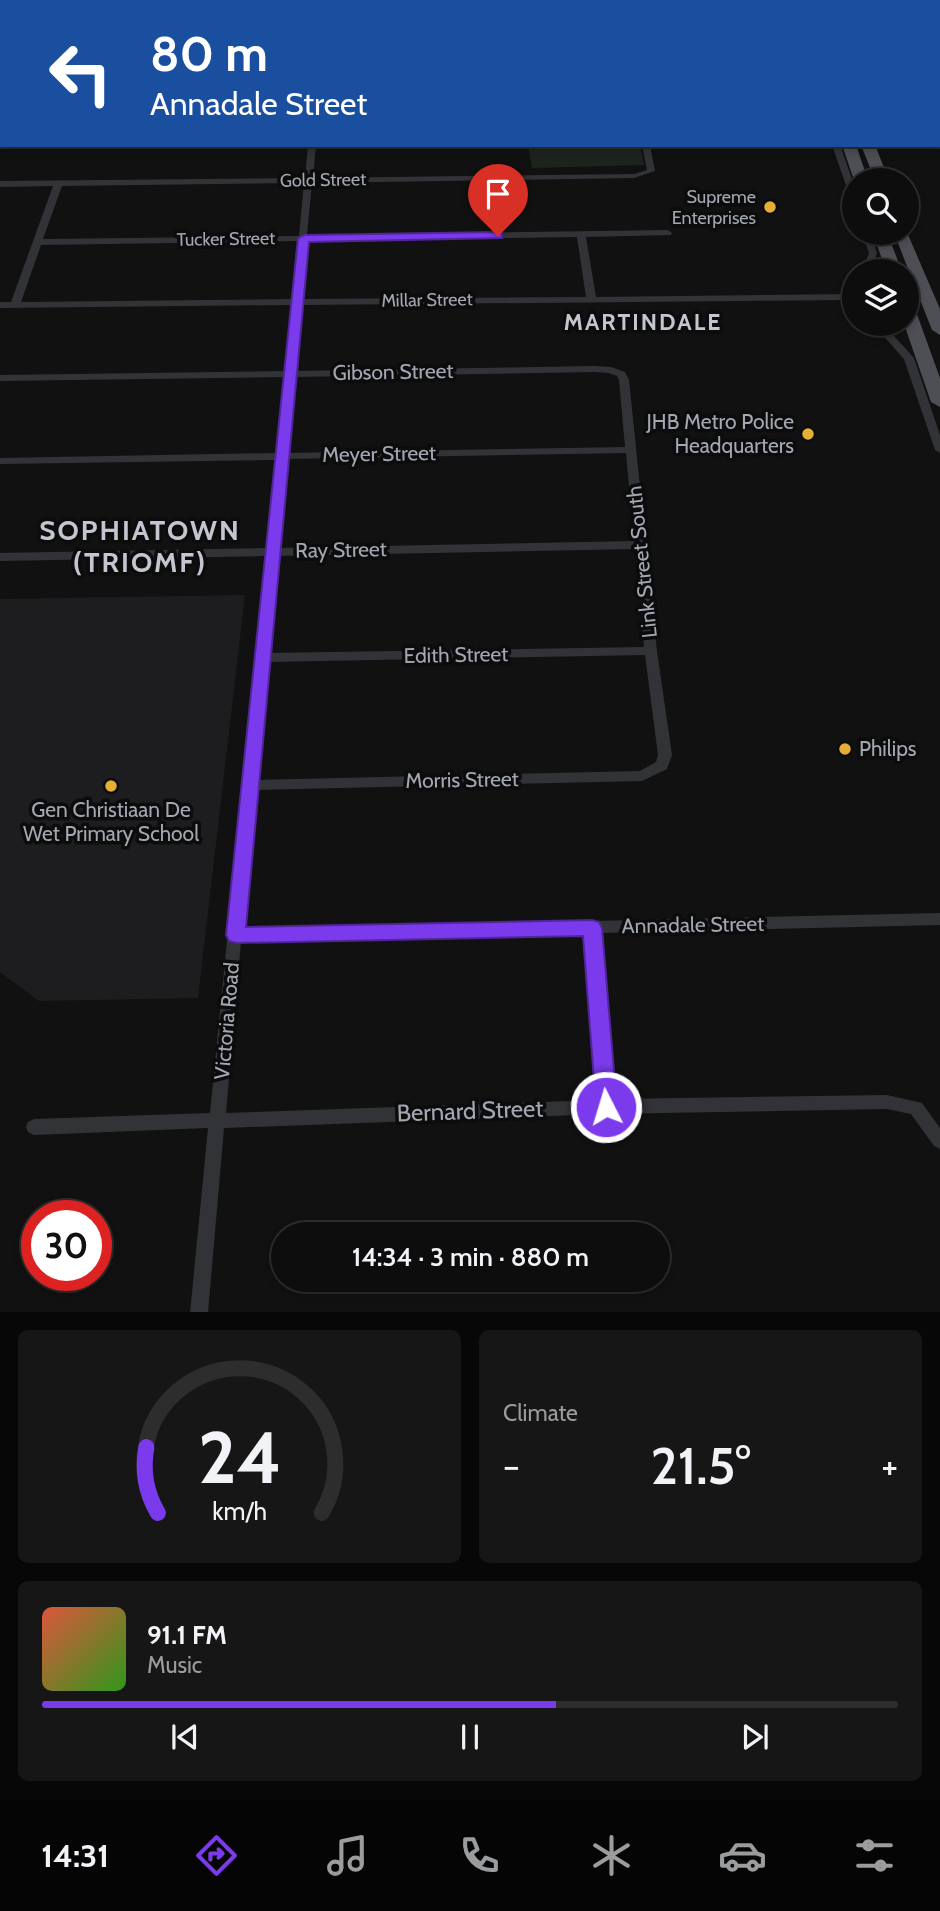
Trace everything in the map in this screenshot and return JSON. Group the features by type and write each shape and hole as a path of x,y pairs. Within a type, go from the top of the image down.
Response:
{"main road":[{"path":"850,147 857,168"},
{"path":"869,147 877,168"},
{"path":"907,245 940,330"},
{"path":"917,336 940,402"}],"street":[{"name":"Victoria Road","path":"199,1312 312,147"},
{"name":"Gold Street","path":"0,184 646,174 651,171 646,147"},
{"path":"837,147 844,168"},
{"path":"15,305 58,184"},
{"name":"Tucker Street","path":"36,242 668,233"},
{"path":"582,235 592,298"},
{"name":"Millar Street","path":"0,305 842,296"},
{"path":"919,297 928,297"},
{"path":"889,336 909,358 940,450"},
{"name":"Gibson Street","path":"0,378 595,369 617,372"},
{"name":"Link Street South","path":"617,372 624,380 651,651 666,755"},
{"name":"Meyer Street","path":"0,461 631,450"},
{"name":"Ray Street","path":"0,557 640,545"},
{"name":"Edith Street","path":"261,658 651,651"},
{"name":"Morris Street","path":"248,785 642,776 662,765 666,755"},
{"name":"Annadale Street","path":"236,935 940,919"},
{"path":"592,928 606,1107"},
{"name":"Bernard Street","path":"34,1127 606,1107 887,1102 916,1108 938,1136"}],"shaded area":[{"path":"528,147 640,147 644,165 532,168"},
{"name":"Gen Christiaan De Wet Primary School","path":"245,595 198,998 39,1001 0,972 0,599"}],"place":[{"name":"Supreme Enterprises","path":"770,207"},
{"name":"JHB Metro Police Headquarters","path":"808,434"},
{"name":"Philips","path":"845,749"},
{"name":"Gen Christiaan De Wet Primary School","path":"111,786"}],"district":[{"name":"MARTINDALE","path":"643,322"},
{"name":"SOPHIATOWN (TRIOMF)","path":"140,546"}],"route":[{"path":"498,236 304,238 248,785 236,935 592,928 606,1107"}]}
